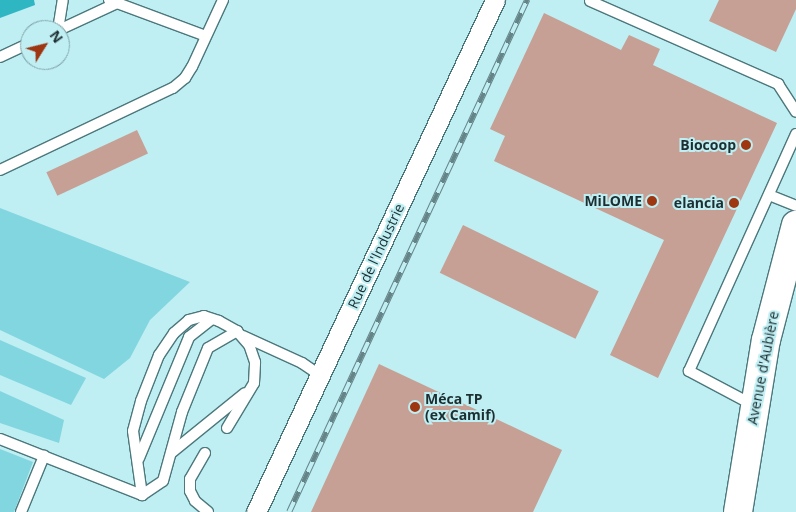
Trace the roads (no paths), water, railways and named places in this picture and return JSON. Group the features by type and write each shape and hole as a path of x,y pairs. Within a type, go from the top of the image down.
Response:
{"main road":[{"name":"Avenue d'Aubière","path":"752,512 766,340 796,225"},
{"name":"Avenue d'Aubière","path":"738,512 761,408 796,282"}],"street":[{"name":"Rue de l'Industrie","path":"256,512 495,0"}],"lane":[{"path":"61,20 63,0"},
{"path":"0,170 173,88 185,78 223,0"},
{"path":"590,1 778,84 796,112"},
{"path":"70,25 113,2 206,36"},
{"path":"0,57 20,48"},
{"path":"761,408 689,371 796,134"},
{"path":"769,195 796,206"},
{"path":"142,495 139,458 133,431 159,355 174,333 189,320 204,316 212,319 302,363 320,376"},
{"path":"139,458 189,337 212,319"},
{"path":"226,428 254,383 255,362 249,345 239,333"},
{"path":"142,495 163,481 182,412 208,348 239,333"},
{"path":"171,453 238,401 254,383"},
{"path":"0,439 142,495"},
{"path":"205,453 190,479 190,491 194,501 208,512"},
{"path":"21,512 44,456"}],"railway":[{"path":"289,512 527,0"}],"place":[{"name":"Biocoop","path":"746,145"},
{"name":"MiLOME","path":"652,201"},
{"name":"elancia","path":"734,203"},
{"name":"Méca TP (ex Camif)","path":"415,407"}]}
